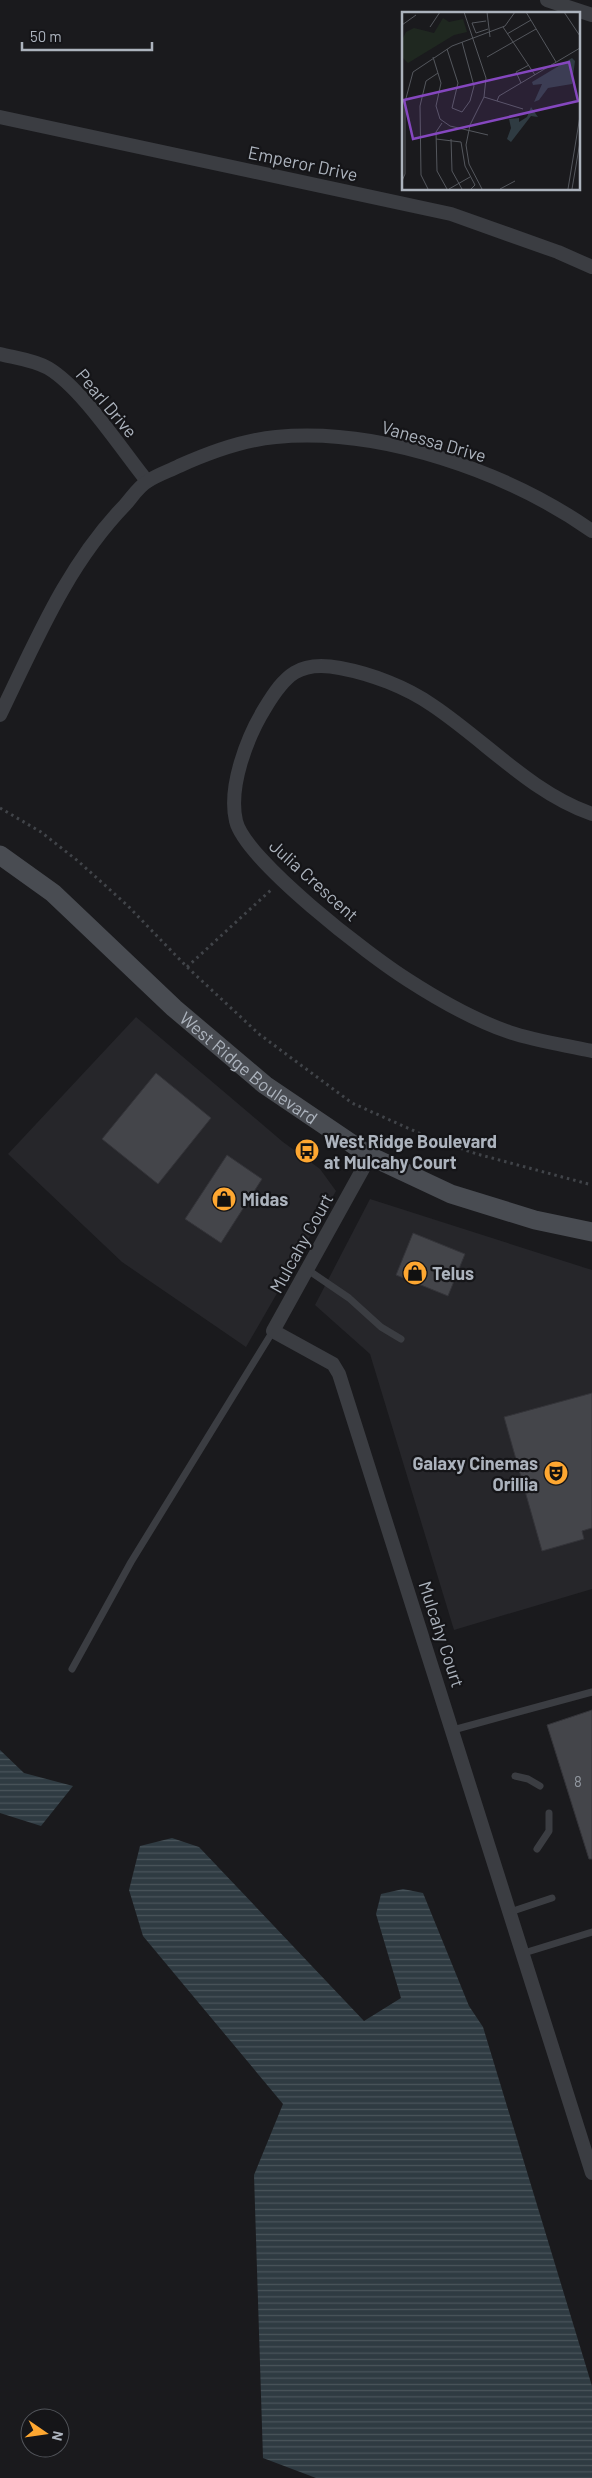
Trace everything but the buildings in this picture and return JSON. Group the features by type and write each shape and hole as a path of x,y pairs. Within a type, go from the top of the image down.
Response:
{"street":[{"path":"547,0 592,15"},
{"name":"Emperor Drive","path":"0,117 451,214 558,252 592,267"},
{"name":"Pearl Drive","path":"0,354 29,360 46,367 60,376 78,394 147,481"},
{"name":"Vanessa Drive","path":"0,715 50,610 73,570 107,523 147,481 202,456 236,444 276,437 331,436 395,445 454,463 540,498 592,531"},
{"name":"Julia Crescent","path":"592,814 524,778 433,706 416,695 390,683 340,668 323,666 300,668 287,676 259,718 244,753 235,786 236,821 244,839 282,880 364,949 408,980 457,1009 508,1032 592,1051"},
{"name":"West Ridge Boulevard","path":"0,855 53,893 174,1008 265,1085 370,1156 451,1194 535,1220 592,1232"},
{"name":"Mulcahy Court","path":"370,1156 273,1331 333,1364 339,1374 524,1953 592,2173"}],"lane":[{"path":"308,1270 349,1298 381,1327 401,1339"},
{"path":"72,1669 131,1562 273,1331"},
{"path":"453,1730 592,1692"},
{"path":"515,1776 528,1779 540,1786"},
{"path":"537,1849 549,1831 549,1813"},
{"path":"510,1912 552,1898"},
{"path":"524,1953 592,1932"}],"path":[{"path":"0,808 41,832 78,861 128,906 187,967 259,1034 352,1103 430,1138 458,1148 592,1184"},
{"path":"187,967 282,880"}],"shaded area":[{"path":"136,1017 283,1142 320,1169 336,1191 246,1347 122,1262 8,1154"},
{"path":"370,1199 592,1270 592,1589 454,1630 370,1354 315,1305"},
{"path":"0,1750 24,1773 73,1786 41,1826 0,1813"},
{"path":"172,1838 199,1847 364,2021 401,1998 376,1914 381,1894 403,1889 423,1893 469,2006 483,2027 592,2386 592,2478 316,2478 263,2458 254,2175 283,2104 143,1936 129,1890 140,1846"}],"place":[{"name":"West Ridge Boulevard at Mulcahy Court","path":"307,1151"},
{"name":"Midas","path":"224,1199"},
{"name":"Telus","path":"415,1273"},
{"name":"Galaxy Cinemas Orillia","path":"556,1473"}]}
